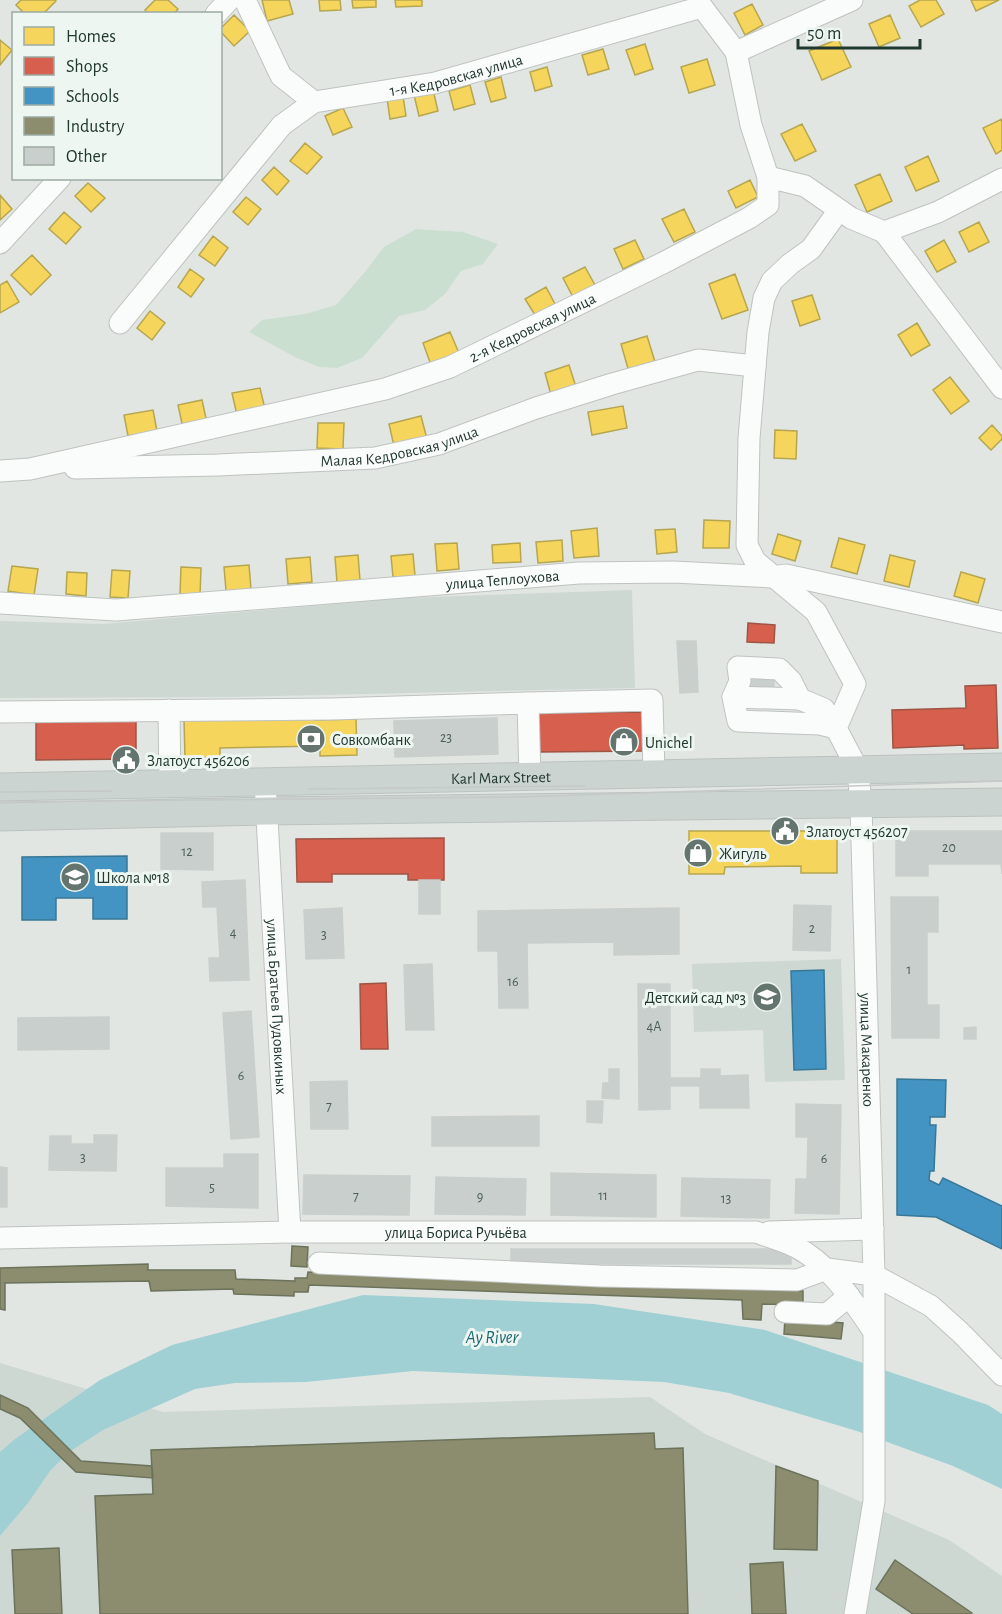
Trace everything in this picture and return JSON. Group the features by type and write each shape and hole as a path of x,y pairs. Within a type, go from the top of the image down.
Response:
{"main road":[{"name":"Karl Marx Street","path":"0,788 1002,767"},
{"name":"Karl Marx Street","path":"0,817 267,811 1002,802"}],"street":[{"path":"218,12 229,0"},
{"path":"245,0 281,76 314,102"},
{"path":"852,0 736,52 751,125 768,177 805,186 851,218 884,232 1002,388"},
{"name":"1-я Кедровская улица","path":"120,323 282,125 314,102 435,83 700,4 736,52"},
{"name":"2-я Кедровская улица","path":"0,471 30,469 385,389 450,367 749,218 768,205 768,177"},
{"path":"884,232 938,212 1002,179"},
{"path":"0,243 58,180"},
{"path":"836,729 855,684 816,612 755,561 747,545 749,438 758,332 764,298 772,281 811,249 839,210"},
{"name":"Малая Кедровская улица","path":"30,469 218,465 375,458 439,444 536,408 698,360 755,366"},
{"name":"улица Теплоухова","path":"0,603 116,610 579,573 673,572 773,577 786,575 1002,622"},
{"path":"800,699 791,681 780,669 738,667 740,681 733,697 738,721 820,724 836,729"},
{"path":"733,697 800,699 824,709 858,770"},
{"path":"0,712 332,709 652,700 654,774"},
{"path":"528,703 530,777"},
{"path":"170,710 170,784"},
{"name":"улица Макаренко","path":"855,1614 874,1501 873,1229 861,805 858,770"},
{"name":"улица Братьев Пудовкиных","path":"264,782 290,1232"},
{"path":"756,1232 873,1229"},
{"name":"улица Бориса Ручьёва","path":"0,1238 290,1232 756,1232 796,1247 827,1269 849,1296 872,1337"},
{"path":"319,1263 600,1276 797,1280 827,1269 874,1275 931,1306 1002,1375"},
{"path":"785,1312 827,1314 849,1296"}],"shaded area":[{"path":"632,590 635,688 234,697 0,698 0,621 103,624 405,598"},
{"name":"Детский сад №3","path":"841,959 845,1080 765,1082 763,1030 694,1032 692,964"},
{"path":"0,1363 163,1412 650,1397 705,1434 949,1540 1002,1576 1002,1614 0,1614"}],"green space":[{"path":"416,229 463,232 498,244 483,264 461,271 445,294 425,310 399,316 362,358 337,368 319,367 297,358 249,332 262,320 305,314 336,305 384,247"}],"water":[{"name":"Ay River","path":"363,1295 594,1304 765,1330 988,1405 1002,1414 1002,1489 953,1466 857,1431 729,1393 664,1382 413,1371 306,1382 235,1383 195,1389 103,1430 69,1452 50,1471 28,1503 0,1536 0,1452 100,1380 172,1345"}],"building: Homes":[{"path":"21,0 56,1 45,12 23,12 16,5"},
{"path":"155,0 168,0 178,9 176,12 147,12 145,10"},
{"path":"262,0 289,0 293,14 267,21"},
{"path":"319,0 340,0 341,10 320,11"},
{"path":"352,0 376,0 376,7 353,8"},
{"path":"395,0 422,0 422,6 396,7"},
{"path":"920,0 936,0 944,14 921,27 909,6"},
{"path":"971,0 999,0 976,11"},
{"path":"752,4 763,25 745,35 734,13"},
{"path":"234,15 250,31 234,46 222,33 222,27"},
{"path":"890,15 900,38 879,47 869,24"},
{"path":"838,39 851,67 822,80 809,51"},
{"path":"0,40 12,50 0,65"},
{"path":"645,44 653,69 635,75 626,50"},
{"path":"603,49 609,69 588,75 582,55"},
{"path":"707,59 715,85 689,93 681,67"},
{"path":"547,67 552,86 535,91 530,72"},
{"path":"501,77 506,98 491,102 485,82"},
{"path":"470,85 475,104 454,110 449,91"},
{"path":"433,90 438,111 419,116 414,95"},
{"path":"403,96 406,116 390,119 387,98"},
{"path":"343,108 352,127 333,135 325,116"},
{"path":"1002,119 1002,150 996,154 983,128"},
{"path":"802,124 816,151 795,161 781,134"},
{"path":"305,143 322,157 307,174 290,161"},
{"path":"928,156 939,181 916,191 905,167"},
{"path":"274,167 289,181 277,195 262,180"},
{"path":"880,174 892,201 867,212 855,185"},
{"path":"750,180 758,197 736,208 728,191"},
{"path":"88,183 105,198 91,212 75,196"},
{"path":"0,195 12,209 0,220"},
{"path":"246,197 261,209 248,225 233,212"},
{"path":"684,209 695,232 674,242 662,219"},
{"path":"64,212 81,227 66,244 49,229"},
{"path":"979,222 989,242 969,252 959,232"},
{"path":"213,236 228,248 215,266 199,255"},
{"path":"635,240 644,259 623,269 614,249"},
{"path":"944,240 956,262 937,272 925,251"},
{"path":"32,255 51,275 31,295 11,275"},
{"path":"585,267 595,285 573,297 563,278"},
{"path":"190,269 204,279 191,297 178,287"},
{"path":"735,274 748,310 722,319 709,284"},
{"path":"7,281 19,302 0,313 0,285"},
{"path":"546,287 555,304 535,315 525,299"},
{"path":"812,295 820,319 800,326 792,301"},
{"path":"150,311 165,323 152,340 137,328"},
{"path":"917,323 930,345 911,356 898,335"},
{"path":"450,332 459,353 431,365 423,343"},
{"path":"647,336 656,365 629,372 621,344"},
{"path":"569,365 576,387 551,395 545,373"},
{"path":"950,377 969,401 951,414 933,390"},
{"path":"260,388 265,409 237,415 232,393"},
{"path":"202,400 207,423 183,428 178,405"},
{"path":"623,406 627,428 592,435 588,412"},
{"path":"153,410 157,431 128,436 124,415"},
{"path":"421,416 427,439 394,446 389,424"},
{"path":"318,423 344,423 343,449 317,448"},
{"path":"992,425 1002,439 991,450 979,438"},
{"path":"775,430 797,431 796,459 774,458"},
{"path":"704,520 730,521 729,548 703,548"},
{"path":"597,528 599,556 574,558 571,531"},
{"path":"675,529 677,552 657,554 655,530"},
{"path":"778,534 801,541 795,561 772,554"},
{"path":"839,538 865,545 857,574 831,567"},
{"path":"562,540 563,561 538,563 536,542"},
{"path":"457,543 459,569 437,571 435,544"},
{"path":"520,543 521,562 493,563 492,545"},
{"path":"413,554 415,576 393,577 391,556"},
{"path":"358,555 360,580 337,582 335,557"},
{"path":"890,555 915,561 909,587 884,581"},
{"path":"310,557 312,582 288,584 286,559"},
{"path":"249,565 251,589 226,591 224,567"},
{"path":"12,566 38,569 34,595 8,591"},
{"path":"181,567 201,568 200,596 180,594"},
{"path":"112,570 130,571 128,598 110,597"},
{"path":"67,572 87,573 86,596 66,594"},
{"path":"961,572 985,579 978,603 954,596"},
{"path":"315,713 315,720 356,719 357,755 320,756 320,746 220,748 220,757 185,758 184,720"},
{"path":"689,831 837,831 837,873 801,873 801,866 725,867 724,874 689,874"}],"building: Shops":[{"path":"748,623 775,625 774,643 747,642"},
{"path":"996,685 998,748 964,749 964,745 893,748 892,710 966,708 965,686"},
{"path":"645,712 645,751 539,752 539,713"},
{"path":"136,720 136,759 36,760 36,722"},
{"path":"444,838 444,880 408,880 408,874 332,874 332,882 297,882 296,839"},
{"path":"386,983 388,1049 361,1049 360,984"}],"building: Schools":[{"name":"Школа №18","path":"127,856 127,919 93,919 93,898 56,898 56,920 22,920 22,857"},
{"path":"824,970 826,1069 794,1070 791,971"},
{"path":"897,1079 946,1080 945,1117 930,1117 930,1125 936,1125 934,1171 930,1171 929,1180 939,1185 943,1178 1002,1206 1002,1249 936,1217 897,1215"}],"building: Industry":[{"path":"292,1246 308,1247 307,1267 291,1266"},
{"path":"148,1264 148,1270 235,1270 236,1279 295,1281 295,1278 307,1278 308,1272 590,1285 743,1287 803,1291 803,1305 762,1304 761,1320 743,1319 742,1300 309,1285 308,1292 294,1292 294,1296 234,1294 233,1289 151,1291 149,1281 5,1283 5,1310 0,1309 0,1268"},
{"path":"785,1318 843,1323 841,1339 784,1334"},
{"path":"0,1395 28,1408 81,1461 152,1466 153,1478 76,1472 20,1418 0,1409"},
{"path":"654,1433 655,1449 683,1448 688,1614 100,1614 95,1496 153,1494 151,1450"},
{"path":"776,1466 818,1481 817,1550 774,1549"},
{"path":"59,1548 62,1614 15,1614 12,1550"},
{"path":"895,1560 972,1613 913,1614 876,1589"},
{"path":"783,1562 786,1614 752,1614 750,1564"}],"building: Other":[{"path":"677,641 696,641 698,692 680,693"},
{"path":"743,673 774,674 774,689 742,688"},
{"path":"497,718 498,754 395,757 394,721"},
{"path":"896,831 1002,831 1002,874 1001,864 928,864 928,876 896,876"},
{"path":"161,833 213,833 213,870 161,869"},
{"path":"245,880 249,980 210,981 209,958 220,958 217,907 203,907 202,882"},
{"path":"419,880 440,880 440,914 419,914"},
{"path":"891,897 938,897 938,932 927,932 927,1005 939,1005 939,1038 892,1038"},
{"path":"794,905 831,906 830,951 793,950"},
{"path":"342,908 344,958 306,959 304,910"},
{"path":"679,908 679,954 614,955 614,942 527,943 528,1008 499,1008 498,951 478,951 478,911"},
{"path":"432,964 434,1030 406,1030 404,965"},
{"path":"638,984 670,984 670,1078 701,1078 701,1069 720,1069 720,1076 748,1075 749,1108 700,1108 700,1086 670,1086 670,1109 639,1110"},
{"path":"251,1011 259,1137 231,1139 223,1013"},
{"path":"109,1017 109,1049 18,1050 18,1018"},
{"path":"976,1027 976,1039 964,1039 964,1028"},
{"path":"609,1069 619,1069 619,1099 602,1098 603,1083 609,1083"},
{"path":"347,1081 348,1129 311,1129 310,1082"},
{"path":"587,1101 603,1101 602,1123 587,1122"},
{"path":"796,1104 841,1105 839,1214 795,1213 796,1179 807,1179 808,1137 796,1137"},
{"path":"539,1116 539,1146 432,1146 432,1117"},
{"path":"94,1135 117,1135 116,1171 49,1170 50,1136 71,1136 71,1144 94,1144"},
{"path":"224,1154 258,1154 258,1208 166,1206 166,1168 224,1168"},
{"path":"0,1167 7,1168 7,1207 0,1207"},
{"path":"551,1173 656,1175 656,1217 551,1215"},
{"path":"304,1175 410,1176 409,1215 303,1214"},
{"path":"436,1177 526,1179 525,1215 435,1214"},
{"path":"682,1178 770,1180 769,1218 681,1216"},
{"path":"511,1249 791,1249 791,1264 511,1264"}],"tram line":[{"path":"0,802 519,797 1002,781"},
{"path":"309,789 585,786"},
{"path":"0,792 111,791"}],"place":[{"name":"Совкомбанк","path":"311,739"},
{"name":"Unichel","path":"624,742"},
{"name":"Златоуст 456206","path":"126,760"},
{"name":"Златоуст 456207","path":"785,831"},
{"name":"Жигуль","path":"698,853"},
{"name":"Школа №18","path":"75,877"},
{"name":"Детский сад №3","path":"767,997"}]}
